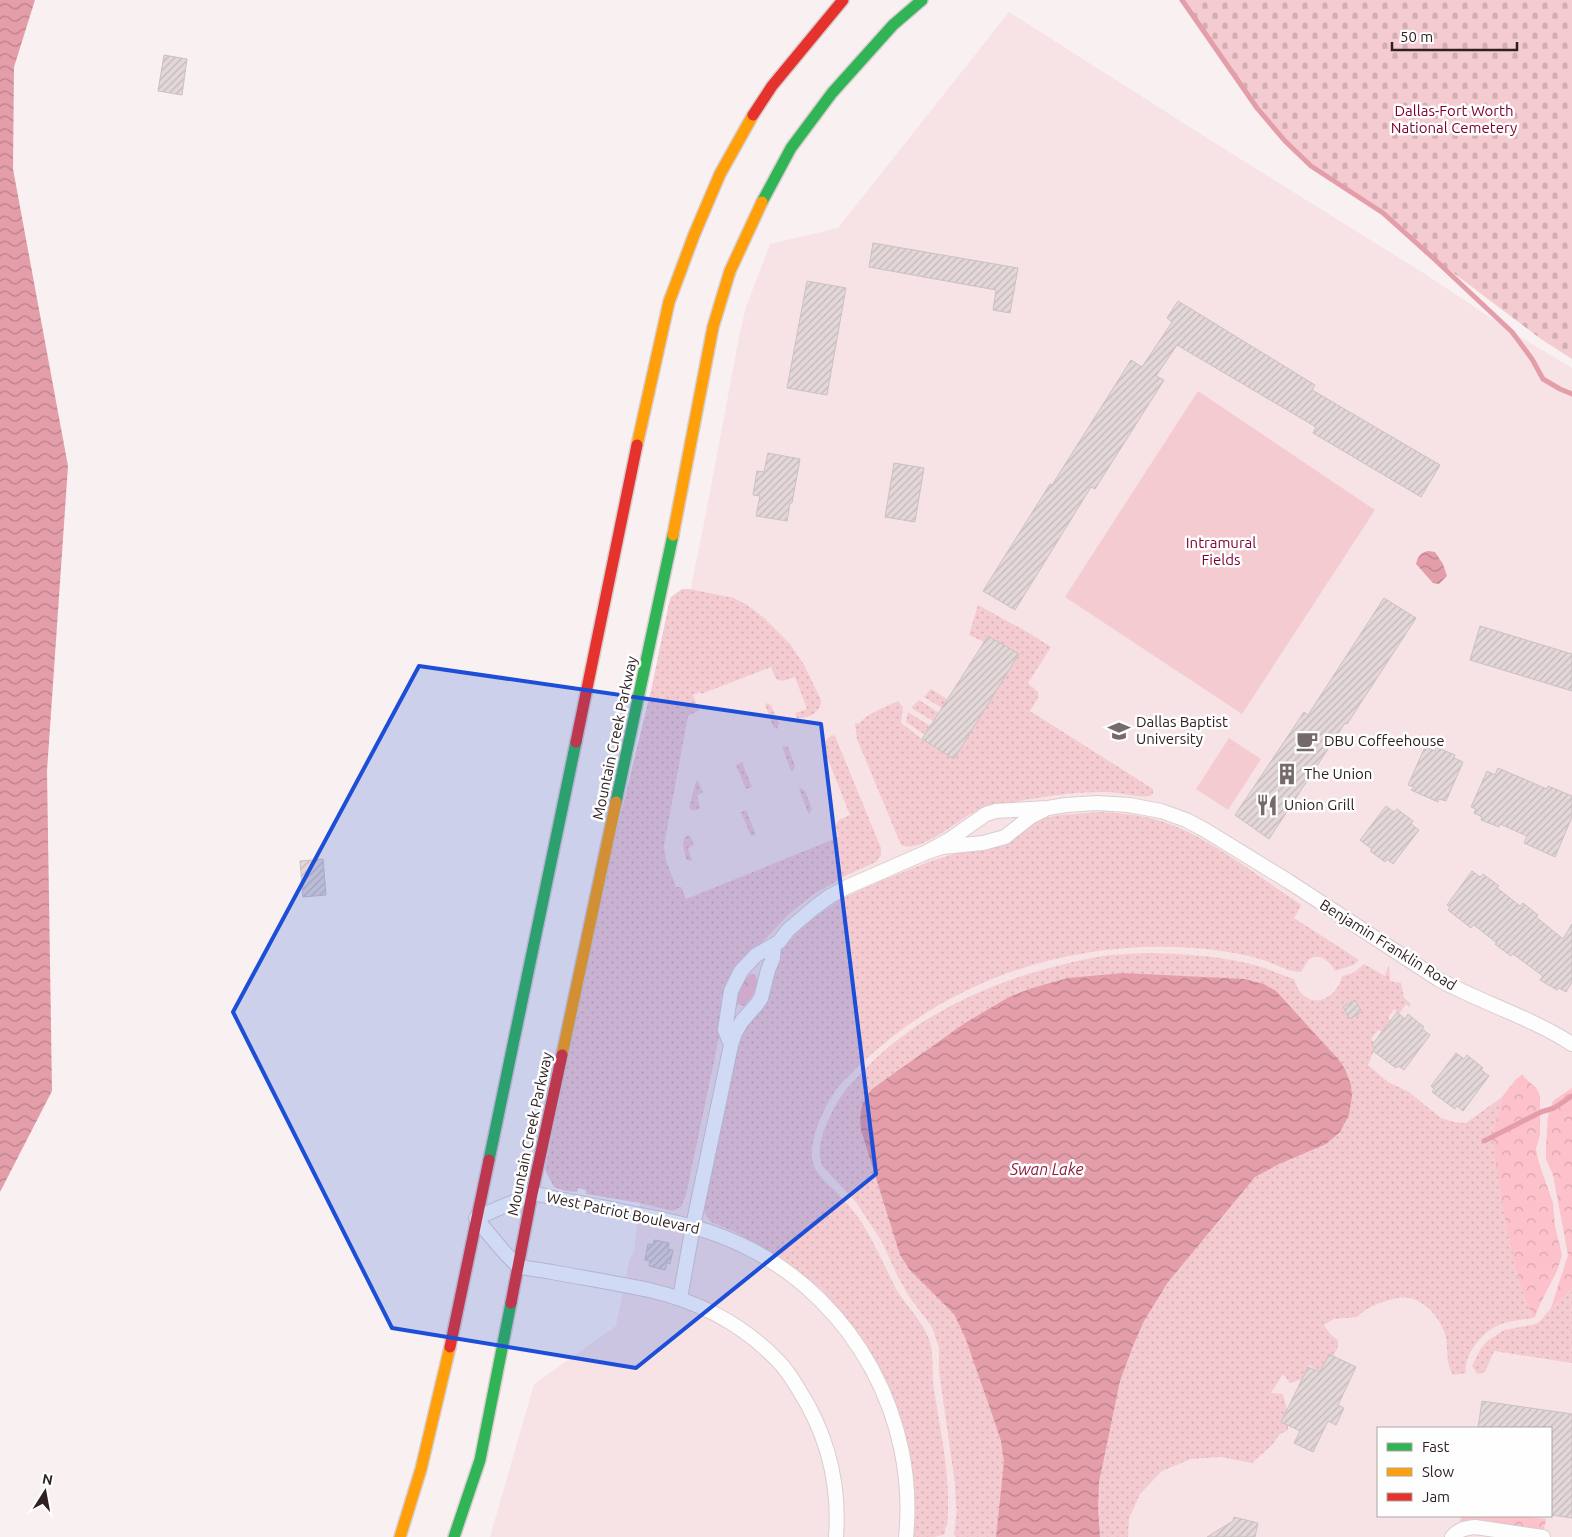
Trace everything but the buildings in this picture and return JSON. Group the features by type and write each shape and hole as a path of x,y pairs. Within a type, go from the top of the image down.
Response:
{"main road":[{"path":"400,1537 421,1469 445,1373 648,392 670,302 694,235 720,174 750,119 772,86 843,0"},
{"name":"Mountain Creek Parkway","path":"454,1537 480,1460 532,1194 665,577 713,327 730,271 756,213 791,148 832,93 893,25 922,0"}],"street":[{"name":"Benjamin Franklin Road","path":"927,852 986,814 996,811 1113,803 1149,808 1167,813 1205,830 1438,980 1543,1027 1572,1044"},
{"path":"731,1045 726,1030 731,991 741,971 756,956 774,946 788,930 815,907 830,896 927,852 1000,839 1014,831 1030,817 1048,808"},
{"path":"680,1298 731,1045 742,1021 761,998 768,970 774,958 774,946"},
{"name":"West Patriot Boulevard","path":"476,1218 532,1194 693,1226 723,1236 786,1271 819,1298 852,1337 878,1382 896,1427 906,1471 908,1489 906,1537"},
{"path":"476,1218 518,1266 648,1290 680,1298 708,1310 750,1336 780,1363 813,1414 830,1461 837,1502 836,1537"},
{"path":"1452,1537 1456,1532 1464,1528 1476,1527 1543,1537"}],"highlighted area":[{"path":"419,666 821,724 876,1174 636,1368 392,1328 233,1012"}],"shaded area":[{"name":"Dallas Baptist University","path":"1009,12 1422,272 1512,332 1572,368 1572,1537 490,1537 534,1384 616,1326 629,1261 635,1249 640,1203 649,1167 592,1124 740,332 746,307 770,244 838,228"}],"green space":[{"name":"Dallas-Fort Worth National Cemetery","path":"1182,0 1572,0 1572,359 1541,339 1431,256 1383,213 1311,166 1285,141 1257,108"},
{"name":"Intramural Fields","path":"1198,391 1375,510 1242,714 1065,597"},
{"path":"682,589 734,598 764,618 790,644 804,665 821,700 821,704 813,714 797,718 795,713 807,709 795,677 781,681 778,680 771,667 701,694 700,692 693,695 699,710 688,716 664,846 666,860 676,887 681,887 686,899 839,837 836,828 837,822 850,815 822,744 832,735 835,736 881,848 881,855 876,862 847,875 814,894 790,913 729,977 721,999 721,1028 686,1195 681,1207 673,1211 640,1203 586,1194 586,1190 578,1188 577,1192 565,1191 554,1187 545,1170 590,940 652,686 669,603 671,597"},
{"path":"978,605 1051,647 1028,683 1038,692 1038,698 1030,711 1153,789 1153,793 1150,796 1113,792 1083,792 991,804 921,844 901,845 857,739 855,723 859,724 872,713 898,701 903,707 901,723 922,739 955,758 1018,654 988,636 984,642 969,635"},
{"path":"931,689 947,699 942,708 924,697"},
{"path":"919,700 939,713 933,721 911,708"},
{"path":"767,703 771,705 779,723 777,729 774,728 765,705"},
{"path":"908,712 930,726 925,735 906,722"},
{"path":"1229,738 1261,759 1228,810 1196,789"},
{"path":"782,746 788,747 795,766 793,771 791,771"},
{"path":"742,762 752,787 746,789 736,765"},
{"path":"696,781 698,781 703,792 697,796 700,808 692,810 689,808"},
{"path":"801,788 805,791 812,809 810,813 808,813 799,789"},
{"path":"746,810 756,835 751,836 741,812"},
{"path":"1100,812 1150,818 1189,832 1247,867 1300,904 1301,906 1294,918 1359,960 1353,965 1335,971 1325,960 1315,957 1308,961 1301,972 1296,972 1249,956 1205,949 1156,947 1106,950 1058,958 1011,972 967,990 924,1014 884,1043 837,1088 816,1130 812,1150 814,1166 822,1178 846,1202 862,1223 896,1289 926,1332 932,1350 933,1383 947,1472 947,1526 945,1534 935,1537 911,1537 914,1502 911,1469 903,1428 890,1391 867,1345 822,1290 779,1256 735,1232 711,1222 704,1212 738,1043 782,950 810,921 841,899 931,861 1023,829 1036,821 1060,815"},
{"path":"688,835 694,845 688,848 691,861 686,860 683,845 684,838"},
{"path":"1120,954 1191,955 1247,963 1294,979 1301,993 1307,998 1314,1000 1326,998 1336,989 1342,976 1353,973 1364,964 1385,976 1389,965 1390,981 1401,983 1404,998 1411,1004 1409,1007 1406,1004 1399,1014 1394,1009 1388,1018 1391,1021 1382,1032 1378,1030 1371,1039 1374,1042 1372,1045 1375,1048 1368,1065 1388,1082 1409,1092 1441,1118 1454,1122 1466,1123 1502,1097 1492,1137 1520,1284 1533,1318 1506,1323 1485,1333 1467,1359 1466,1373 1453,1375 1448,1362 1446,1338 1440,1322 1422,1303 1406,1298 1392,1299 1371,1307 1357,1317 1334,1319 1324,1325 1330,1334 1338,1340 1338,1347 1333,1356 1329,1354 1320,1372 1309,1365 1302,1379 1290,1383 1283,1374 1271,1393 1283,1394 1287,1410 1281,1422 1288,1425 1288,1430 1280,1434 1272,1445 1252,1463 1221,1457 1191,1459 1162,1471 1140,1494 1129,1518 1128,1537 956,1537 954,1535 957,1508 955,1484 939,1371 939,1348 932,1327 910,1298 882,1242 856,1202 823,1167 820,1146 824,1131 840,1097 864,1070 892,1044 944,1009 1001,983 1031,973 1092,958"},
{"path":"751,974 756,975 757,979 756,988 752,996 744,1006 734,1003 740,982"},
{"path":"1522,1075 1537,1089 1540,1096 1540,1135 1536,1149 1553,1203 1555,1226 1562,1255 1557,1271 1533,1318 1520,1284 1505,1219 1492,1137 1502,1097 1516,1079"},
{"path":"1572,1088 1572,1289 1551,1308 1568,1255 1553,1175 1546,1159 1548,1116 1553,1101"},
{"path":"1572,1289 1572,1363 1494,1351 1485,1372 1477,1374 1472,1366 1486,1342 1504,1330 1536,1324"},
{"path":"1462,1517 1531,1517 1546,1519 1543,1534 1460,1521"}],"water":[{"path":"0,0 35,0 14,67 13,169 68,466 47,771 52,1091 0,1192"},
{"path":"1429,551 1435,552 1443,564 1447,576 1439,584 1433,583 1416,564 1420,555"},
{"name":"Swan Lake","path":"1123,973 1244,979 1264,984 1276,991 1345,1069 1351,1085 1352,1096 1349,1115 1340,1132 1326,1144 1279,1164 1255,1177 1168,1282 1144,1321 1120,1381 1099,1482 1100,1537 996,1537 1004,1462 1001,1441 965,1337 954,1314 910,1270 900,1255 861,1130 860,1118 862,1108 865,1098 872,1089 965,1023 1009,997 1032,988 1068,978"}],"waterway":[{"path":"1182,0 1257,108 1285,141 1311,166 1383,213 1512,332 1532,359 1543,379 1572,394"},
{"path":"1484,1141 1541,1112 1554,1108 1572,1096"}],"traffic: fast":[{"path":"762,202 791,148 832,93 893,25 922,0"},
{"path":"616,802 673,535"},
{"path":"489,1160 576,742"},
{"path":"454,1537 480,1460 511,1303"}],"traffic: slow":[{"path":"637,445 669,302 694,235 720,174 753,115"},
{"path":"673,535 713,327 730,271 762,202"},
{"path":"562,1055 616,802"},
{"path":"400,1537 421,1469 450,1347"}],"traffic: jam":[{"path":"753,115 772,86 843,0"},
{"path":"576,742 637,445"},
{"path":"511,1303 562,1055"},
{"path":"450,1347 489,1160"}],"place":[{"name":"Dallas Baptist University","path":"1119,731"},
{"name":"DBU Coffeehouse","path":"1307,741"},
{"name":"The Union","path":"1287,774"},
{"name":"Union Grill","path":"1267,805"}]}
